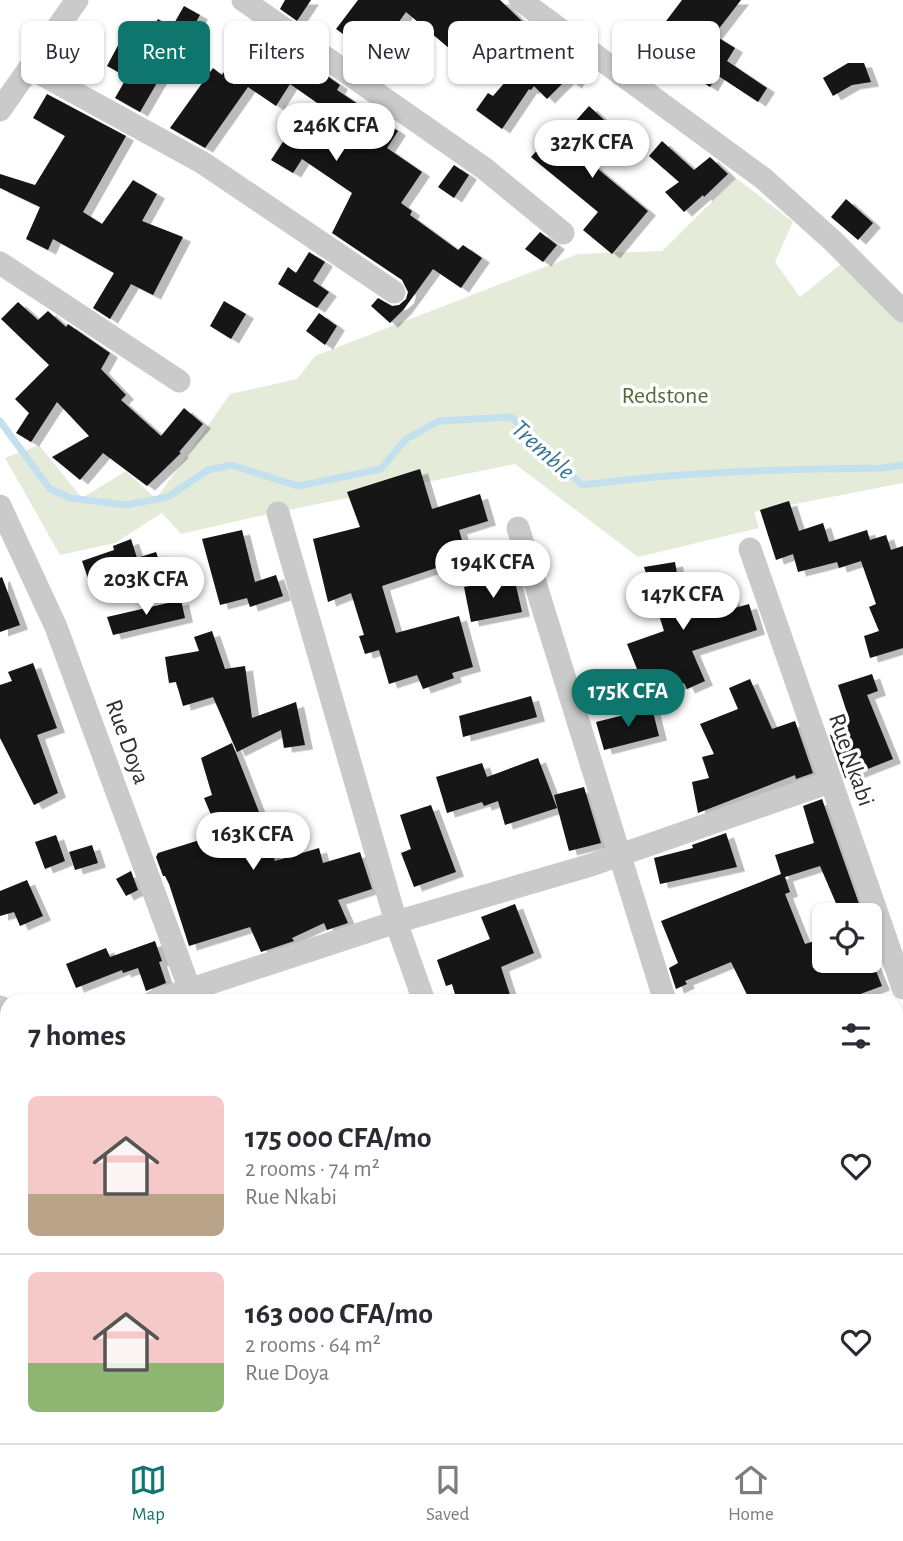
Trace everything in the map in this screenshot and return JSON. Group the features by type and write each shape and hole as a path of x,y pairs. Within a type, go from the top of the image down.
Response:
{"street":[{"path":"62,21 77,0"},
{"path":"243,0 485,169 563,233"},
{"path":"520,0 764,179 903,311"},
{"path":"0,110 21,81"},
{"path":"59,84 203,163 394,292"},
{"path":"0,263 179,381"},
{"name":"Rue Doya","path":"0,506 56,627 192,994"},
{"path":"278,513 396,922 422,994"},
{"path":"518,528 663,994"},
{"name":"Rue Nkabi","path":"750,549 903,988"},
{"path":"195,994 396,922 618,856 830,782"}],"green space":[{"name":"Redstone","path":"736,178 793,222 775,262 800,297 847,259 903,309 903,483 754,512 759,528 638,557 515,464 181,534 162,513 115,543 60,555 5,458 39,445 82,498 126,471 156,499 230,394 297,379 315,356 578,254 662,251"}],"building":[{"path":"285,0 311,0 297,21 280,9"},
{"path":"358,0 500,0 522,21 448,21 448,47 434,36 434,21 417,21 406,12 399,21 343,21 343,34 336,29"},
{"path":"682,0 741,0 720,27 720,21 666,21"},
{"path":"184,6 200,15 197,21 175,21"},
{"path":"720,39 735,48 727,61 767,88 758,102 720,77"},
{"path":"118,45 118,72 107,66"},
{"path":"848,63 864,63 871,82 852,85 833,96 823,78"},
{"path":"213,68 222,75 224,72 224,84 290,84 276,106 248,87 205,148 170,128 202,84 210,84 210,72"},
{"path":"329,77 340,85 337,90 398,131 387,148 422,172 401,203 412,211 410,215 458,250 463,245 482,258 461,288 433,269 404,309 390,323 371,306 378,298 392,306 399,305 406,299 408,292 402,280 332,233 352,193 302,159 293,173 271,160 292,128 321,147 340,119 290,84 329,84"},
{"path":"123,84 156,84 140,112 115,98"},
{"path":"503,84 562,84 547,99 534,86 529,89 502,129 476,110 488,93 493,96"},
{"path":"47,94 126,136 83,212 102,224 133,180 157,194 142,221 183,237 153,295 131,284 110,319 93,308 114,273 53,239 48,250 26,239 40,207 0,188 0,174 35,185 65,136 33,118"},
{"path":"589,106 613,128 586,159 648,211 612,254 583,230 598,212 531,157 549,137 556,143"},
{"path":"662,141 694,170 710,157 728,174 684,212 665,192 679,182 649,156"},
{"path":"454,165 469,175 454,198 438,187"},
{"path":"846,199 873,223 858,240 831,217"},
{"path":"540,232 557,245 543,262 525,249"},
{"path":"309,252 325,262 313,281 329,292 317,308 278,284 288,267 296,273"},
{"path":"224,301 246,314 231,339 210,326"},
{"path":"18,302 38,320 48,311 66,327 68,324 110,353 101,369 126,395 121,400 161,436 184,408 203,424 179,452 181,453 147,486 103,453 80,480 52,457 89,436 57,402 31,442 16,433 29,413 15,399 49,365 1,319"},
{"path":"319,313 337,326 325,345 306,331"},
{"path":"420,469 432,509 480,494 488,521 459,530 469,564 446,570 445,565 382,586 396,633 459,616 473,667 452,673 454,678 423,689 417,675 389,684 379,650 365,654 359,636 364,635 351,593 328,602 313,539 360,527 347,492"},
{"path":"789,501 799,531 823,523 829,542 867,530 870,540 886,535 891,550 903,546 903,648 870,658 864,636 879,631 869,607 876,604 861,561 839,568 837,562 798,572 793,554 776,560 760,510"},
{"path":"242,530 255,582 276,575 283,596 250,607 247,598 220,605 202,539"},
{"path":"131,539 137,558 156,552 162,569 93,593 82,561 114,550 113,546"},
{"path":"675,562 682,601 723,582 735,608 749,604 757,630 692,651 705,681 687,689 684,683 637,699 629,678 639,674 627,644 664,631 644,567"},
{"path":"2,577 20,625 0,632 0,578"},
{"path":"514,577 522,612 471,622 464,587"},
{"path":"181,600 185,618 113,635 107,617"},
{"path":"212,631 225,669 245,666 252,718 296,702 305,745 284,748 281,730 237,752 213,697 183,706 176,682 169,683 165,657 199,651 194,637"},
{"path":"33,663 57,728 37,735 58,793 34,805 0,738 0,685 12,681 8,672"},
{"path":"872,674 878,691 867,695 893,759 845,778 830,735 838,732 835,725 849,719 838,685"},
{"path":"750,679 772,729 795,721 813,773 796,779 795,775 698,813 692,782 709,778 702,757 714,754 700,724 738,709 729,688"},
{"path":"531,696 537,717 463,737 459,716"},
{"path":"652,708 659,736 604,750 596,722"},
{"path":"232,743 275,861 319,848 323,863 360,852 372,889 338,900 348,923 327,930 324,923 292,938 294,941 261,952 250,927 189,946 169,884 156,857 158,853 219,834 204,798 212,795 201,758"},
{"path":"538,758 557,808 505,825 498,801 484,806 482,802 447,813 436,777 482,763 487,777"},
{"path":"584,787 601,843 569,851 554,795"},
{"path":"822,799 859,903 836,903 820,866 785,877 790,892 785,894 805,944 812,942 812,973 877,973 882,986 860,994 747,994 731,962 685,981 687,984 676,989 669,968 678,963 661,921 781,874 775,855 814,843 803,806"},
{"path":"431,805 456,872 414,887 401,853 411,849 400,815"},
{"path":"726,833 737,867 660,884 654,858 693,848 692,845"},
{"path":"56,835 65,861 45,869 35,842"},
{"path":"92,845 98,863 75,870 69,852"},
{"path":"131,871 138,890 126,896 116,879"},
{"path":"27,880 43,916 20,926 14,912 0,916 0,891"},
{"path":"515,904 534,953 501,967 510,994 455,994 452,984 446,986 437,960 490,939 481,917"},
{"path":"155,941 166,983 146,991 138,968 123,973 122,970 76,988 66,964 106,948 110,957"}],"waterway":[{"name":"Tremble","path":"0,421 50,489 70,498 126,505 168,497 208,470 231,465 298,486 381,469 406,439 439,421 511,417 582,485 693,474 903,465"}]}
